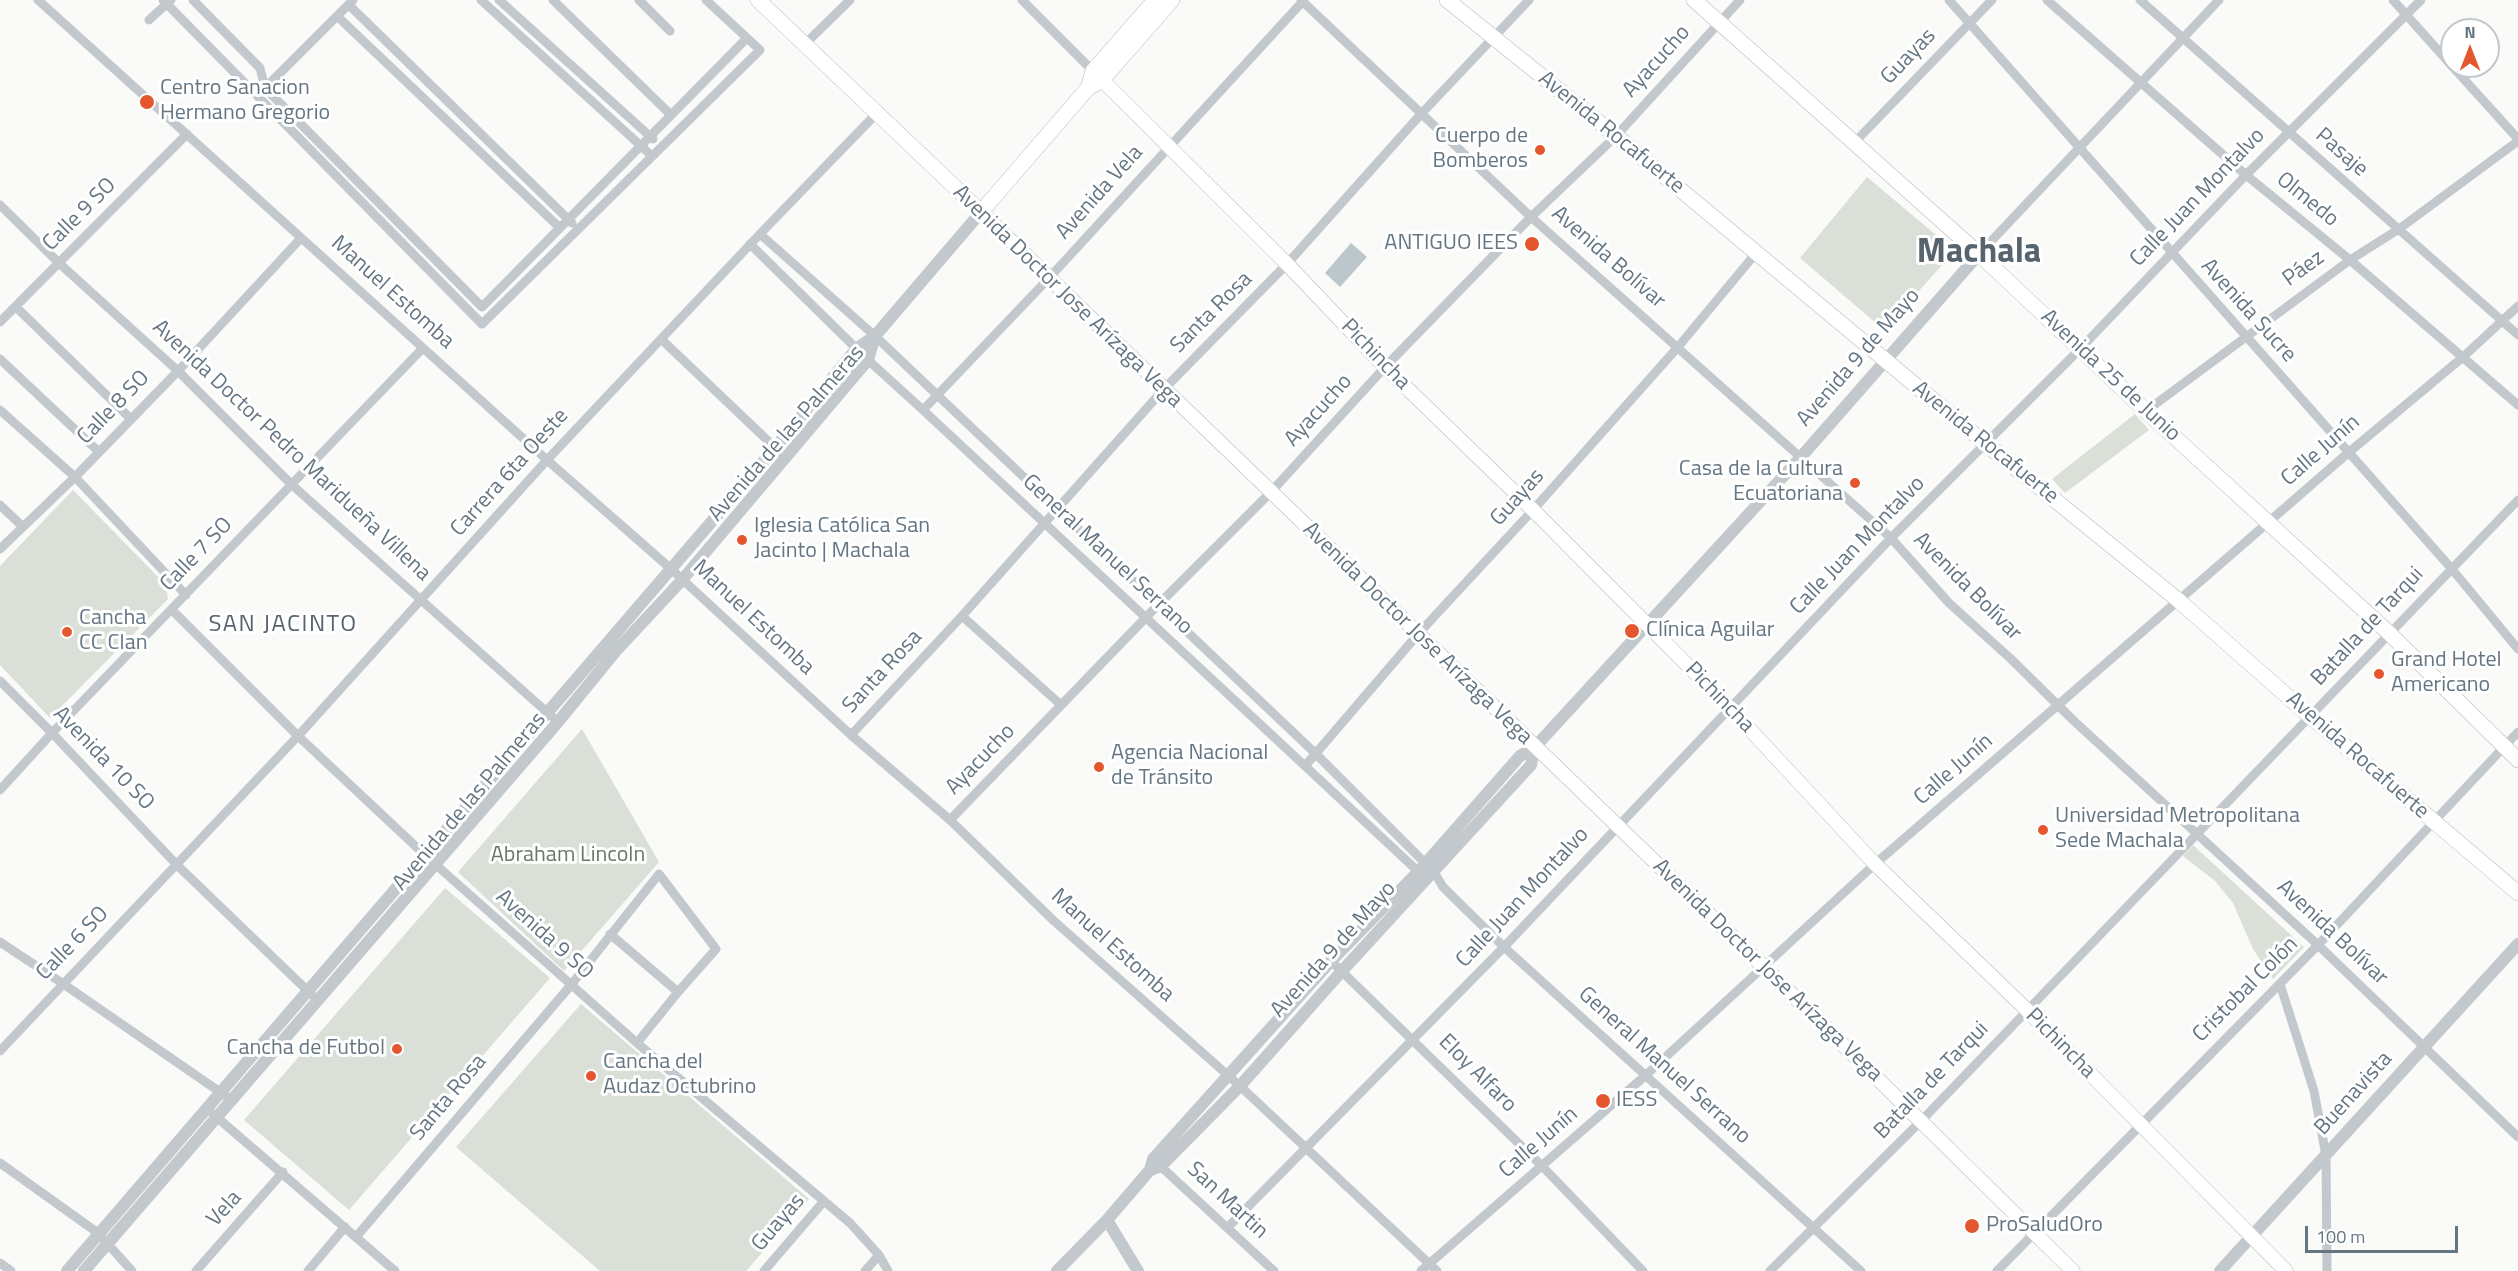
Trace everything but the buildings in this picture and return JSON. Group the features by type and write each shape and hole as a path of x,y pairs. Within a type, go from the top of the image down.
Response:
{"main road":[{"name":"Avenida Doctor Jose Arízaga Vega","path":"758,0 1050,277 1163,390 1419,633 1765,968 2073,1271"},
{"name":"Avenida de las Palmeras","path":"981,212 1098,76 1155,0"},
{"name":"Avenida de las Palmeras","path":"1098,76 1172,0"},
{"name":"Avenida Rocafuerte","path":"1447,0 1616,136 1986,444 2178,600 2311,717 2518,893"},
{"name":"Avenida 25 de Junio","path":"1694,0 1979,254 2146,411 2389,633 2518,760"},
{"name":"Pichincha","path":"1098,76 1287,264 1385,367 1533,510 1729,707 1875,864 2027,1010 2286,1271"}],"street":[{"name":"Manuel Estomba","path":"38,0 547,460 670,568 851,735 950,820 1054,921 1240,1086 1437,1271"},
{"path":"193,0 260,68 265,88 482,307 747,38"},
{"path":"481,0 652,156"},
{"path":"499,0 661,147"},
{"path":"553,0 671,115"},
{"path":"639,0 670,31"},
{"path":"149,20 167,1 257,96 482,324 760,50 706,0"},
{"path":"804,45 850,0"},
{"name":"Pichincha","path":"1022,0 1098,76"},
{"name":"Avenida Bolívar","path":"1302,0 1531,217 1891,538 1949,603 2318,945 2518,1137"},
{"name":"Avenida Vela","path":"923,410 1050,277 1302,0"},
{"name":"Santa Rosa","path":"851,735 962,616 1163,390 1287,264 1421,114 1530,0"},
{"name":"Ayacucho","path":"950,820 1271,492 1385,367 1531,217 1616,136 1740,0"},
{"name":"Avenida Sucre","path":"1948,0 2451,568 2518,649"},
{"name":"Guayas","path":"1854,142 1992,0"},
{"name":"Olmedo","path":"2047,0 2139,83 2518,405"},
{"name":"Pasaje","path":"2140,0 2518,335"},
{"name":"Avenida 9 de Mayo","path":"1155,1165 1240,1086 1342,971 1520,756 1535,747 1801,457 1979,254 2219,0"},
{"path":"2393,0 2440,52"},
{"name":"Calle Juan Montalvo","path":"1228,1227 1504,947 1891,538 2080,349 2246,175 2421,0"},
{"path":"257,96 351,2 578,229"},
{"path":"337,16 560,228"},
{"path":"2463,78 2518,140"},
{"name":"Carrera 6ta Oeste","path":"177,865 298,736 547,460 750,244 878,113"},
{"name":"Calle 9 SO","path":"0,322 188,134"},
{"name":"Páez","path":"2146,411 2245,336 2350,260 2398,229 2518,140"},
{"name":"Avenida Doctor Pedro Maridueña Villena","path":"0,205 60,264 178,371 292,485 558,722"},
{"name":"Avenida de las Palmeras","path":"67,1271 308,992 558,722 615,652 682,580 780,453 856,349 875,336 981,212"},
{"name":"General Manuel Serrano","path":"760,234 875,336 1157,606 1316,753 1426,871"},
{"name":"Calle 8 SO","path":"0,549 75,477 178,371 301,237"},
{"name":"General Manuel Serrano","path":"750,244 856,349 1305,766 1426,871 1504,947 1861,1271"},
{"name":"Guayas","path":"1305,766 1419,633 1533,510 1678,346 1756,253"},
{"name":"Calle Junín","path":"1421,1271 1646,1075 1765,968 1875,864 2348,453 2463,357 2518,306"},
{"path":"16,307 131,419"},
{"name":"Avenida de las Palmeras","path":"84,1271 318,1000 548,712 670,568 868,360 875,336"},
{"path":"661,339 780,453"},
{"name":"Calle 7 SO","path":"0,790 52,733 423,348"},
{"path":"0,359 99,452"},
{"path":"0,410 75,477 186,595"},
{"name":"Batalla de Tarqui","path":"1770,1271 1920,1121 2518,500"},
{"path":"0,506 23,527"},
{"name":"Avenida 9 SO","path":"172,610 298,736 430,859 637,1043 850,1223 879,1255 888,1271"},
{"path":"962,616 1061,705"},
{"name":"Avenida 10 SO","path":"0,681 177,865 318,1000"},
{"name":"Cristobal Colón","path":"1997,1271 2318,945 2518,732"},
{"name":"Calle 6 SO","path":"0,1051 62,983 177,865"},
{"name":"Avenida 9 de Mayo","path":"1057,1271 1107,1220 1227,1076 1331,961 1426,871"},
{"name":"Santa Rosa","path":"356,1237 571,985 659,874 716,949 678,992"},
{"path":"610,934 678,992 637,1043"},
{"path":"0,942 232,1101"},
{"name":"Buenavista","path":"2220,1271 2518,944"},
{"name":"Eloy Alfaro","path":"1331,961 1542,1166 1643,1271"},
{"path":"2280,984 2314,1091 2326,1156 2327,1271"},
{"path":"207,1108 395,1271"},
{"path":"0,1163 98,1233 132,1271"},
{"name":"San Martin","path":"1155,1165 1228,1227 1274,1271"},
{"name":"Vela","path":"196,1271 283,1172"},
{"name":"Guayas","path":"764,1271 824,1201"},
{"path":"1107,1220 1138,1271"},
{"path":"308,1271 345,1227"},
{"path":"865,1271 879,1255"},
{"path":"0,1263 11,1271"}],"green space":[{"path":"1867,177 1942,240 1942,265 1884,330 1800,258"},
{"path":"2135,414 2149,430 2065,493 2052,479"},
{"name":"Cancha CC Clan","path":"73,490 166,585 168,599 50,718 0,665 0,566"},
{"name":"Abraham Lincoln","path":"582,729 659,862 564,971 458,872"},
{"path":"2193,845 2304,947 2273,979 2253,949 2233,903 2215,881 2183,856"},
{"name":"Cancha de Futbol","path":"445,888 550,978 349,1210 244,1120"},
{"name":"Cancha del Audaz Octubrino","path":"581,1004 809,1199 746,1271 600,1271 456,1147"}],"shaded area":[{"path":"1351,243 1367,257 1340,287 1325,273"}],"place":[{"name":"Centro Sanacion Hermano Gregorio","path":"147,102"},
{"name":"Cuerpo de Bomberos","path":"1540,150"},
{"name":"ANTIGUO IEES","path":"1532,244"},
{"name":"Casa de la Cultura Ecuatoriana","path":"1855,483"},
{"name":"Iglesia Católica San Jacinto | Machala","path":"742,540"},
{"name":"Clínica Aguilar","path":"1632,631"},
{"name":"Cancha CC Clan","path":"67,632"},
{"name":"Grand Hotel Americano","path":"2379,674"},
{"name":"Agencia Nacional de Tránsito","path":"1099,767"},
{"name":"Universidad Metropolitana Sede Machala","path":"2043,830"},
{"name":"Cancha de Futbol","path":"397,1049"},
{"name":"Cancha del Audaz Octubrino","path":"591,1076"},
{"name":"IESS","path":"1603,1101"},
{"name":"ProSaludOro","path":"1972,1226"}],"district":[{"name":"Machala","path":"1979,254"},
{"name":"SAN JACINTO","path":"283,625"}]}
